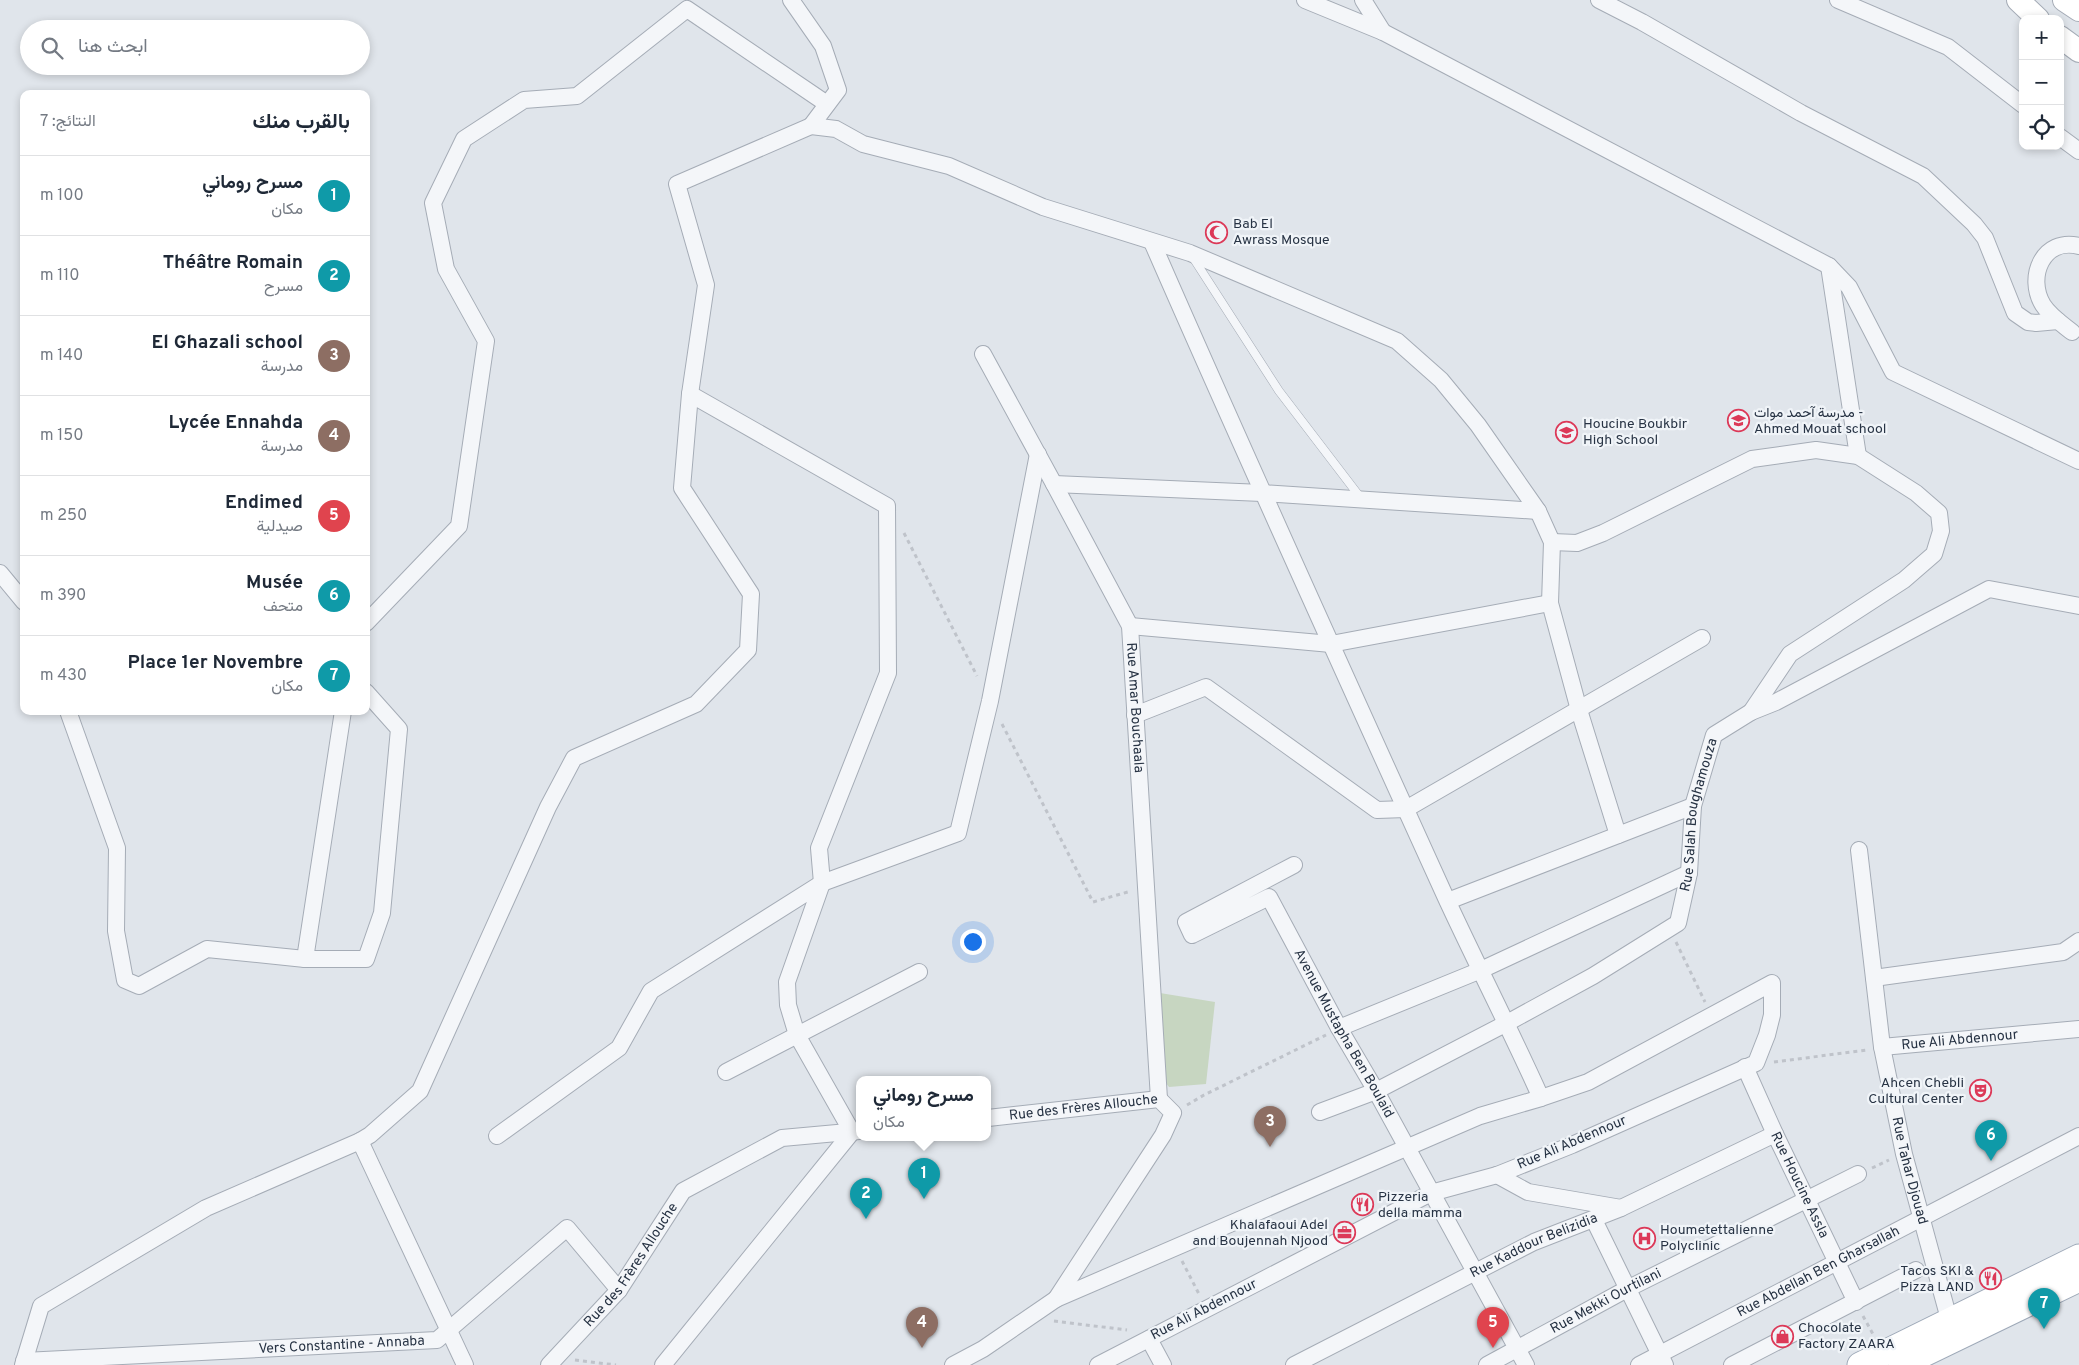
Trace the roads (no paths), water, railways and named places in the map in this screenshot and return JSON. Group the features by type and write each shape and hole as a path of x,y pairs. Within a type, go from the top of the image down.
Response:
{"main road":[{"path":"2018,0 2034,15"},
{"path":"2064,0 2079,10"},
{"path":"2064,40 2079,50"},
{"path":"1860,1365 1905,1360 1952,1330 2079,1257"},
{"path":"1905,1360 1952,1330 2079,1279"}],"street":[{"path":"791,0 823,46 838,90 811,126"},
{"path":"1305,0 1383,32 1828,266 1849,286 1893,372 2079,461"},
{"path":"1363,0 1383,32"},
{"path":"1599,0 1642,22 1801,113 1923,176 1974,224 1985,238 2014,313 2021,318 2036,323 2058,321"},
{"path":"1838,0 1948,47 2019,102"},
{"path":"370,619 459,526 486,341 446,269 433,203 464,139 524,100 577,96 687,9 827,104"},
{"path":"23,1363 41,1306 206,1208 360,1141 370,1135 420,1091 548,807 574,758 696,704 748,650 752,594 682,488 690,394 706,284 677,184 811,126 836,129 863,144 949,166 1043,207 1190,253 1397,341 1441,380 1478,425 1538,511 1552,542 1550,603 1578,710 1618,835"},
{"path":"2064,140 2079,151"},
{"path":"1152,242 1262,493 1406,810 1541,1098"},
{"path":"2072,332 2048,312 2039,296 2036,278 2044,255 2050,250 2065,244 2079,246"},
{"path":"1828,266 1858,456"},
{"name":"Rue Amar Bouchaala","path":"983,354 1130,626 1159,1099"},
{"path":"663,1365 856,1132 797,1035 788,1005 787,982 822,883 819,848 888,673 887,506 690,394"},
{"path":"1552,542 1577,543 1603,533 1752,459 1816,450 1858,456 1916,493 1939,513 1941,531 1934,554 1904,580 1790,654 1751,712"},
{"path":"497,1136 619,1048 651,991 822,883 958,833 990,701 1038,454"},
{"path":"1054,484 1262,493 1538,511"},
{"path":"0,573 20,597"},
{"name":"Rue Salah Boughamouza","path":"1320,1112 1376,1091 1507,1023 1594,976 1678,922 1689,873 1693,806 1714,735 1751,712 1776,702 1989,589 2079,606"},
{"path":"1130,626 1331,644 1550,603"},
{"path":"1135,715 1206,687 1377,810 1406,810 1702,638"},
{"path":"69,715 117,848 116,931 125,980 139,986 207,949 305,959 366,959 382,913 399,729 370,696"},
{"path":"305,959 341,715"},
{"path":"1448,901 1693,806"},
{"name":"Rue Tahar Djouad","path":"1859,850 1882,1047 1904,1154 1952,1330"},
{"name":"Avenue Mustapha Ben Boulaid","path":"1294,865 1186,922 1192,935 1270,897 1339,1028 1376,1091 1526,1365"},
{"path":"1339,1028 1481,970 1689,873"},
{"path":"1874,978 2063,952 2079,941"},
{"path":"726,1072 919,972"},
{"path":"953,1365 983,1349 1056,1299 1480,1116 1588,1082 1772,983 1772,1015 1768,1036 1750,1065"},
{"name":"Rue Ali Abdennour","path":"1882,1047 2079,1030"},
{"name":"Rue Ali Abdennour","path":"1098,1365 1432,1193 1497,1175 1572,1145 1750,1065"},
{"name":"Rue Houcine Assla","path":"1750,1065 1775,1134 1836,1264 1856,1302"},
{"name":"Rue des Frères Allouche","path":"991,1118 1159,1099 1173,1113 1163,1135 1056,1299"},
{"name":"Rue des Frères Allouche","path":"553,1361 619,1290 683,1191 782,1138 856,1132"},
{"name":"Rue Kaddour Belizidia","path":"1294,1365 1534,1242 1622,1208 1775,1134"},
{"name":"Rue Abdellah Ben Gharsallah","path":"1639,1365 1662,1360 1836,1264 2079,1136"},
{"path":"360,1141 465,1365"},
{"name":"Rue Mekki Ourtilani","path":"1487,1365 1627,1289 1858,1174"},
{"path":"1497,1175 1528,1192 1622,1208"},
{"path":"1594,1220 1662,1360"},
{"name":"Vers Constantine - Annaba","path":"23,1363 437,1340 567,1228 619,1290"},
{"path":"1732,1365 1916,1270"},
{"path":"1153,1336 1162,1365"}],"lane":[{"path":"1190,253 1279,391 1361,500"}],"place":[{"name":"Bab El Awrass Mosque","path":"1217,232"},
{"name":"مدرسة آحمد موات - Ahmed Mouat school","path":"1738,421"},
{"name":"Houcine Boukbir High School","path":"1567,432"},
{"name":"Ahcen Chebli Cultural Center","path":"1980,1091"},
{"name":"El Ghazali school","path":"1270,1147"},
{"name":"Musée","path":"1991,1161"},
{"name":"مسرح روماني","path":"924,1199"},
{"name":"Pizzeria della mamma","path":"1362,1205"},
{"name":"Théâtre Romain","path":"866,1219"},
{"name":"Khalafaoui Adel and Boujennah Njood","path":"1344,1233"},
{"name":"Houmetettalienne Polyclinic","path":"1644,1238"},
{"name":"Tacos SKI & Pizza LAND","path":"1990,1279"},
{"name":"Place 1er Novembre","path":"2044,1329"},
{"name":"Chocolate Factory ZAARA","path":"1782,1336"},
{"name":"Lycée Ennahda","path":"922,1348"},
{"name":"Endimed","path":"1493,1348"}]}
